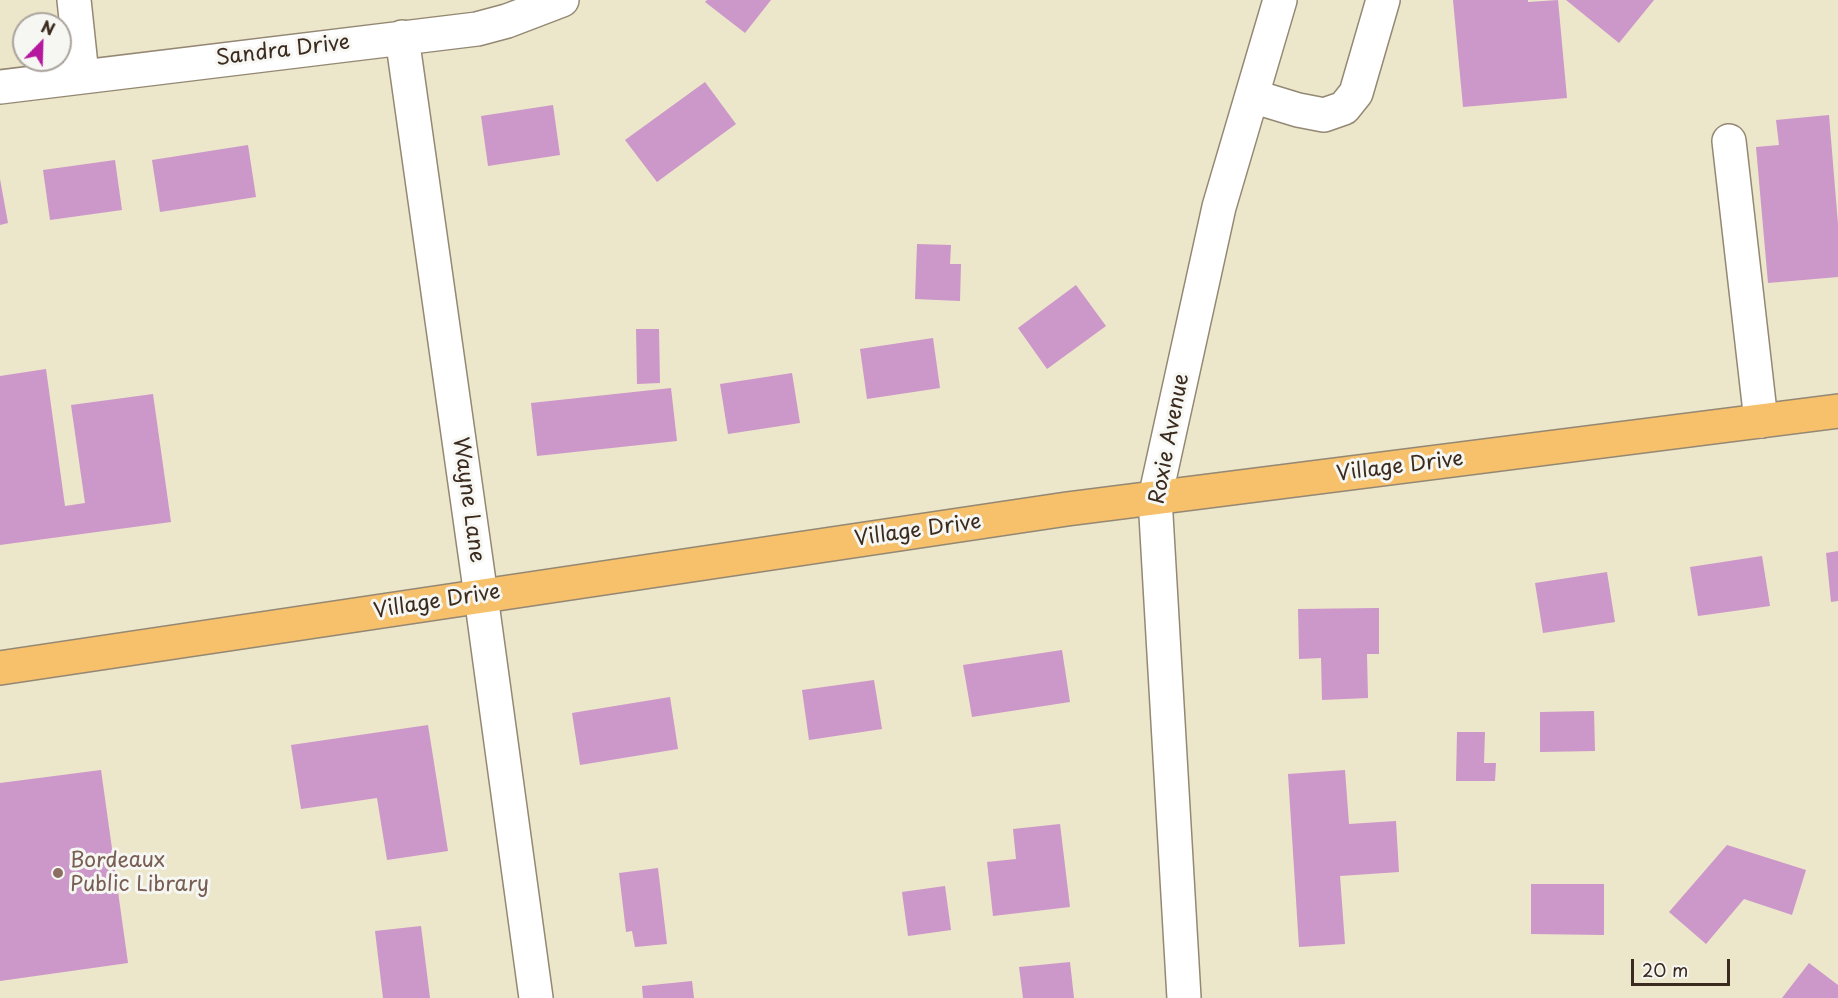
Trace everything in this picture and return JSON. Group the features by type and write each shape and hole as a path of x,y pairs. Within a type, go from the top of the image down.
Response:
{"main road":[{"name":"Village Drive","path":"0,668 1067,508 1838,411"}],"street":[{"path":"74,0 82,75"},
{"name":"Sandra Drive","path":"0,87 82,75 477,29 507,21 562,0"},
{"name":"Roxie Avenue","path":"1185,998 1155,498 1219,207 1280,0"},
{"path":"1252,96 1324,115 1344,108 1356,93 1383,0"},
{"name":"Wayne Lane","path":"402,37 536,998"},
{"path":"1729,141 1761,421"}],"building":[{"path":"707,0 771,0 745,33 705,2"},
{"path":"1453,0 1528,0 1528,2 1558,0 1567,98 1463,107"},
{"path":"1566,0 1654,0 1619,43"},
{"path":"705,82 736,124 657,182 625,140"},
{"path":"553,105 560,155 488,166 481,116"},
{"path":"1829,115 1838,224 1838,277 1768,283 1756,147 1779,145 1776,120"},
{"path":"248,145 256,197 160,212 152,160"},
{"path":"115,160 122,210 50,220 43,170"},
{"path":"0,179 8,223 0,225"},
{"path":"917,244 951,245 950,264 961,264 960,301 915,299"},
{"path":"1076,285 1106,326 1047,369 1018,328"},
{"path":"636,329 659,329 660,383 637,384"},
{"path":"933,338 940,388 867,399 860,349"},
{"path":"46,369 65,506 85,503 71,405 153,394 171,522 0,545 0,376"},
{"path":"792,373 800,423 728,434 720,384"},
{"path":"671,388 677,441 537,456 531,403"},
{"path":"1838,551 1838,601 1831,602 1826,553"},
{"path":"1762,556 1770,606 1698,616 1690,567"},
{"path":"1607,572 1615,622 1543,633 1535,583"},
{"path":"1379,608 1379,654 1367,654 1368,698 1322,700 1321,658 1299,659 1298,609"},
{"path":"1062,650 1070,702 972,717 963,665"},
{"path":"874,680 882,729 809,740 802,690"},
{"path":"670,697 678,749 580,765 572,713"},
{"path":"1594,711 1595,751 1540,752 1540,712"},
{"path":"428,725 448,851 387,860 377,798 301,809 291,745"},
{"path":"1457,732 1485,732 1484,763 1496,763 1495,781 1456,781"},
{"name":"Bordeaux Public Library","path":"101,770 128,963 0,981 0,783"},
{"path":"1345,770 1349,824 1396,821 1399,872 1340,876 1345,944 1299,947 1288,774"},
{"path":"1060,824 1070,907 993,916 987,862 1016,859 1013,829"},
{"path":"1727,845 1806,870 1792,915 1744,899 1706,944 1669,912"},
{"path":"658,868 667,944 635,947 632,931 626,932 619,873"},
{"path":"1531,884 1604,884 1604,935 1531,934"},
{"path":"945,886 951,930 908,936 902,892"},
{"path":"421,926 430,998 383,998 375,931"},
{"path":"1070,962 1074,998 1023,998 1019,967"},
{"path":"1809,963 1838,985 1838,998 1782,998"},
{"path":"692,981 694,998 643,998 642,986"}],"place":[{"name":"Bordeaux Public Library","path":"58,873"}]}
